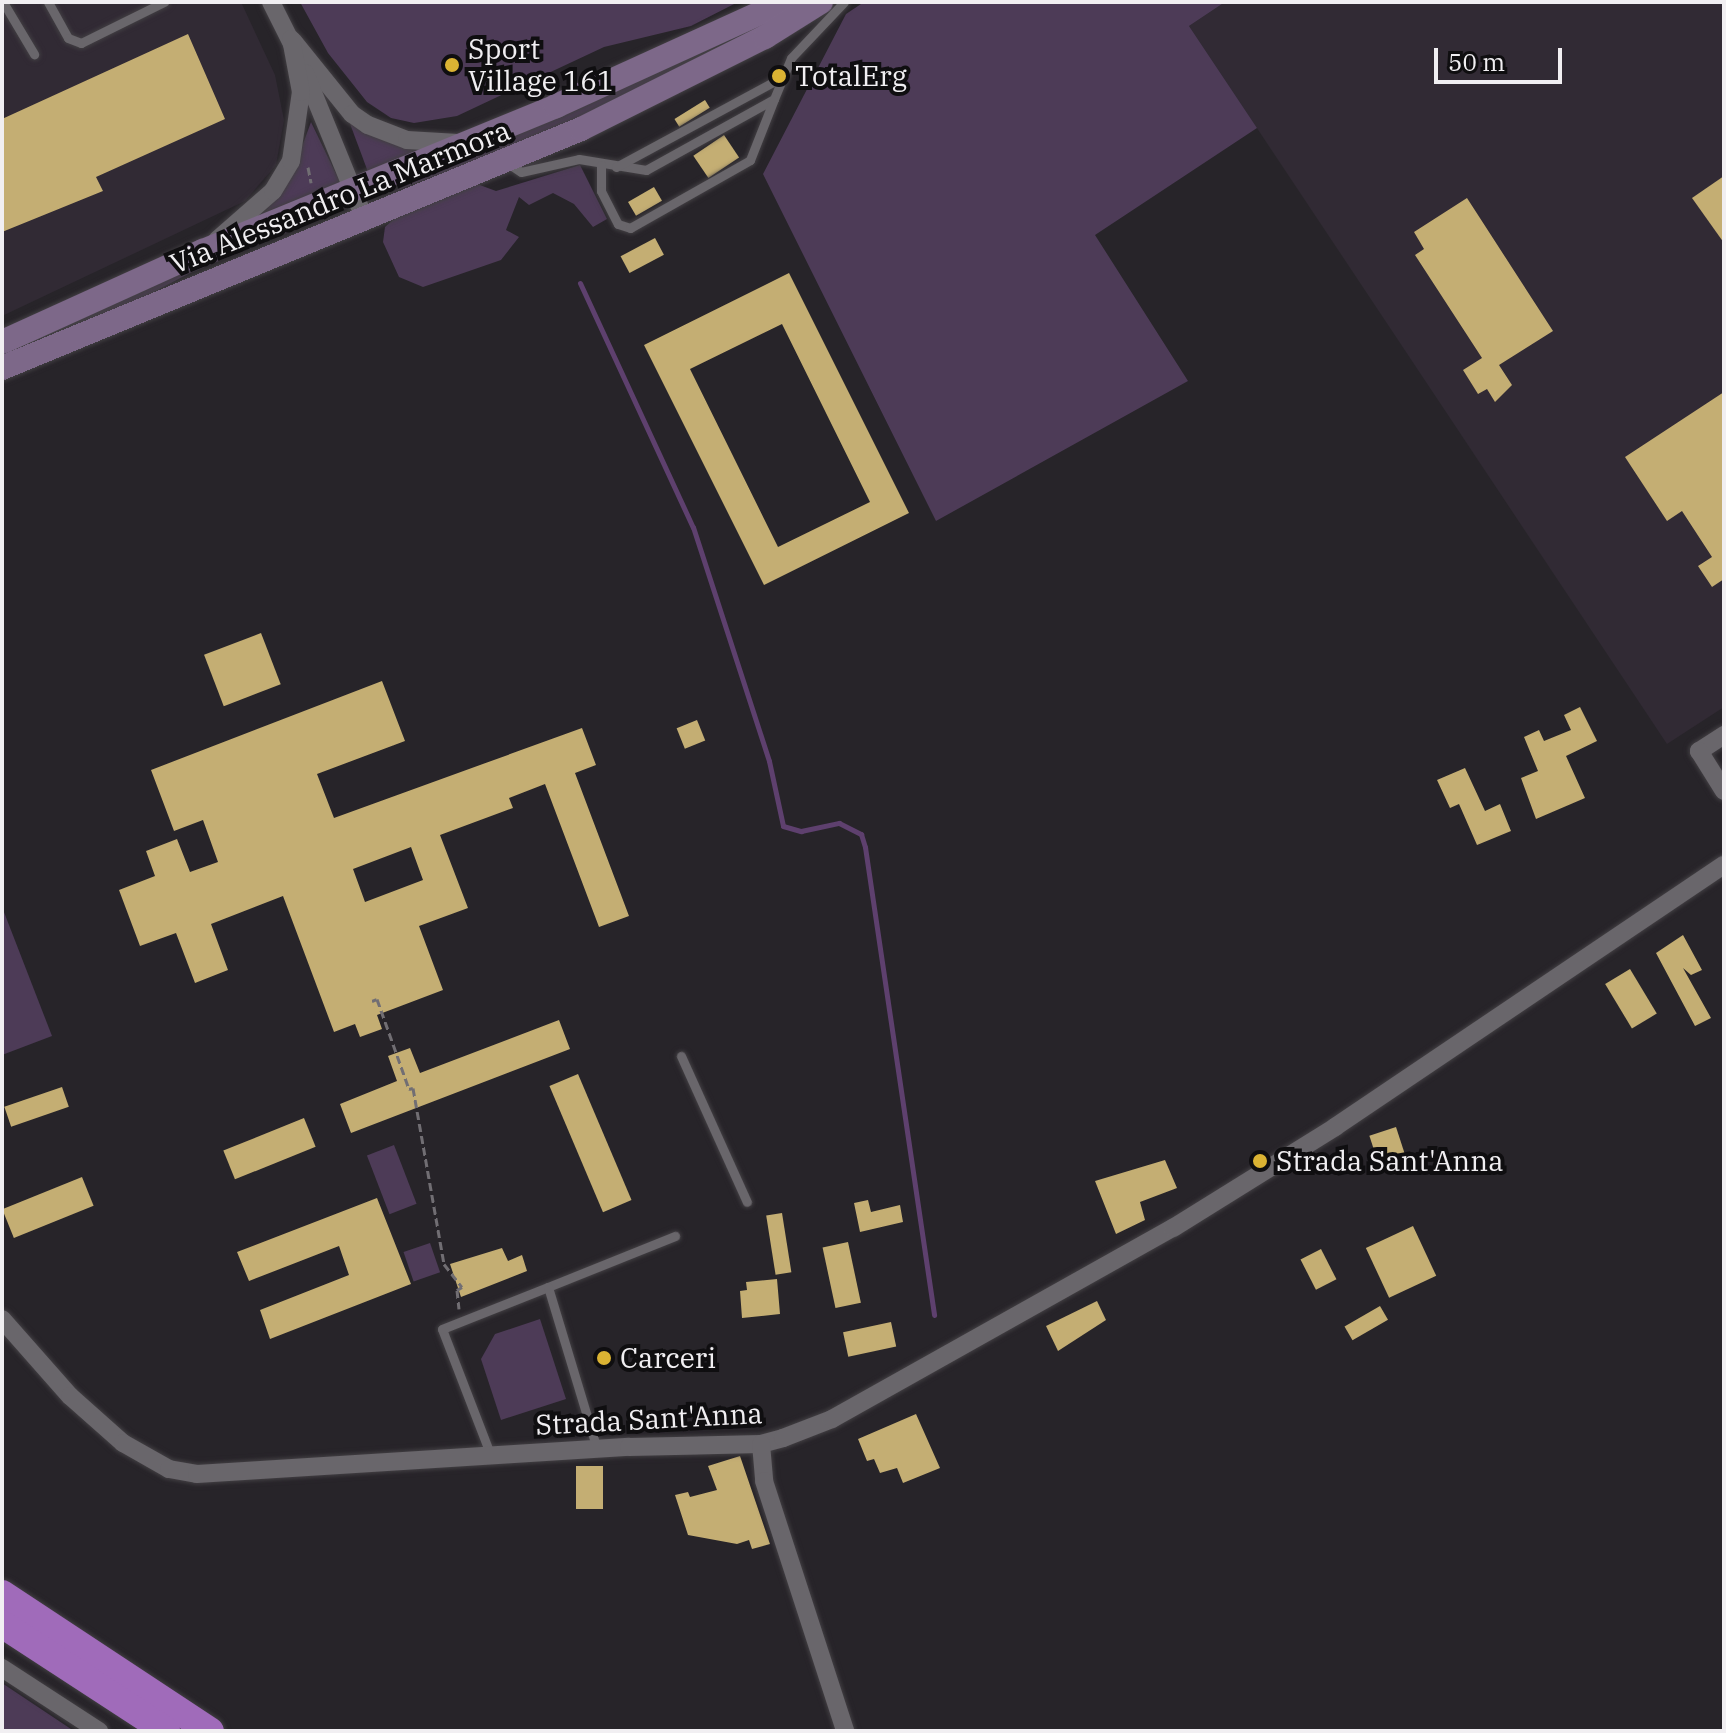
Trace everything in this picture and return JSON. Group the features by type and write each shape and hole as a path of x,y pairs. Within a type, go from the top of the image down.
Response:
{"highway":[{"path":"2,1594 210,1731"},
{"path":"2,1624 166,1731"}],"main road":[{"name":"Via Alessandro La Marmora","path":"2,342 203,251 352,191 784,2"},
{"name":"Via Alessandro La Marmora","path":"2,368 506,162 765,37 821,2"}],"street":[{"path":"271,2 291,39 365,220"},
{"path":"291,39 352,114 376,129 407,140 465,142"},
{"path":"203,251 273,191 291,161 301,92 291,39"},
{"path":"1724,735 1699,751 1724,791"},
{"name":"Strada Sant'Anna","path":"2,1319 33,1358 112,1433 169,1469 208,1475 597,1449 761,1444 832,1419 1173,1228 1335,1127 1724,865"},
{"path":"761,1444 764,1481 845,1731"},
{"path":"2,1668 99,1731"}],"lane":[{"path":"3,2 34,54"},
{"path":"48,2 68,38 81,43 164,2"},
{"path":"601,165 601,191 618,224 630,228 750,160 784,76 803,42 844,2"},
{"path":"616,167 784,76"},
{"path":"506,162 521,172 579,159 646,170 774,99"},
{"path":"681,1056 747,1202"},
{"path":"491,1456 442,1329 675,1236"},
{"path":"548,1287 597,1449"}],"path":[{"path":"308,162 319,204"},
{"path":"372,1001 377,999 409,1089 413,1088 444,1264 462,1287 457,1290 457,1303 463,1321"}],"shaded area":[{"path":"2,2 241,2 275,75 284,120 276,165 245,201 2,316"},
{"name":"Sport Village 161","path":"300,2 738,2 691,26 604,47 457,116 414,123 391,118 367,102 328,53"},
{"path":"864,2 1225,2 1189,26 1257,128 1095,235 1188,381 936,521 763,174 846,14"},
{"path":"1225,2 1724,2 1724,707 1667,744 1189,26"},
{"path":"712,47 715,52 575,123 390,193"},
{"path":"349,121 423,148 368,172"},
{"path":"311,122 340,182 264,213 293,171"},
{"path":"580,165 607,219 593,227 574,204 553,193 529,205 519,197 506,230 519,237 501,260 423,287 399,277 383,242 385,227 395,218 477,184 496,191"},
{"path":"315,216 317,220 190,273 127,306 2,357 2,351 193,265"},
{"path":"2,907 52,1036 2,1055"},
{"path":"394,1145 417,1204 390,1214 367,1155"},
{"path":"430,1243 440,1272 414,1281 404,1252"},
{"path":"540,1319 566,1399 501,1420 481,1359 495,1334"},
{"path":"2,1683 74,1731 2,1731"}],"building":[{"path":"188,34 225,119 96,177 103,191 2,232 2,119"},
{"path":"705,100 710,108 679,127 674,119"},
{"path":"724,135 739,157 708,178 693,156"},
{"path":"1724,176 1724,243 1692,198"},
{"path":"654,187 662,201 636,216 628,202"},
{"path":"1467,198 1553,331 1499,365 1512,385 1495,402 1487,389 1478,394 1463,370 1482,358 1415,255 1424,249 1414,232"},
{"path":"655,238 664,255 629,273 621,256"},
{"path":"789,273 909,513 764,585 644,345","holes":["782,324 870,502 778,547 690,369"]},
{"path":"1724,392 1724,579 1712,587 1698,566 1712,557 1682,511 1667,521 1625,457"},
{"path":"261,633 281,684 224,706 204,655"},
{"path":"382,681 405,741 317,774 334,818 582,728 596,765 575,773 629,916 599,927 545,784 509,798 513,808 440,835 468,908 419,926 443,990 377,1015 382,1029 360,1037 355,1024 334,1032 283,896 211,924 228,970 195,983 176,933 140,946 119,890 155,876 146,851 177,839 190,872 218,862 203,820 174,831 151,770","holes":["411,847 423,880 365,902 353,869"]},
{"path":"1580,707 1597,741 1566,756 1585,798 1536,819 1521,778 1538,771 1524,737 1539,730 1544,741 1571,730 1564,715"},
{"path":"697,720 705,740 685,749 677,728"},
{"path":"1465,768 1485,811 1500,804 1511,831 1477,845 1459,804 1450,808 1437,780"},
{"path":"1683,935 1702,970 1691,975 1683,968 1711,1018 1695,1026 1656,953"},
{"path":"1630,969 1657,1014 1632,1029 1605,984"},
{"path":"559,1020 570,1049 351,1133 340,1104 397,1081 388,1056 410,1048 420,1073"},
{"path":"578,1074 632,1200 603,1212 549,1086"},
{"path":"62,1087 69,1107 11,1127 4,1107"},
{"path":"304,1118 316,1147 235,1179 223,1151"},
{"path":"1396,1127 1405,1155 1378,1163 1369,1136"},
{"path":"1165,1160 1177,1188 1140,1202 1145,1220 1116,1234 1095,1181"},
{"path":"82,1177 94,1206 14,1238 2,1209"},
{"path":"377,1198 411,1284 270,1339 260,1310 349,1275 339,1246 249,1281 237,1252"},
{"path":"868,1200 871,1212 900,1205 903,1222 860,1232 854,1203"},
{"path":"782,1213 791,1272 776,1275 766,1216"},
{"path":"1413,1226 1436,1276 1389,1298 1366,1248"},
{"path":"848,1242 861,1303 835,1308 823,1247"},
{"path":"502,1248 508,1261 522,1255 527,1271 461,1297 450,1264"},
{"path":"1321,1249 1336,1279 1316,1290 1301,1259"},
{"path":"777,1279 780,1314 742,1318 740,1291 747,1290 746,1282"},
{"path":"1097,1301 1106,1320 1058,1351 1046,1326"},
{"path":"1380,1306 1388,1320 1352,1340 1344,1326"},
{"path":"891,1322 896,1346 848,1357 843,1332"},
{"path":"916,1414 940,1468 903,1483 897,1468 880,1473 874,1459 867,1461 858,1439"},
{"path":"740,1456 770,1544 752,1549 749,1540 737,1544 688,1535 675,1495 688,1492 690,1497 717,1490 708,1466"},
{"path":"576,1466 603,1466 603,1509 576,1509"}],"waterway":[{"path":"580,283 693,527 769,761 783,826 801,831 839,823 861,834 934,1315"}],"place":[{"name":"Sport Village 161","path":"452,65"},
{"name":"TotalErg","path":"779,76"},
{"name":"Strada Sant'Anna","path":"1260,1161"},
{"name":"Carceri","path":"604,1358"}]}
